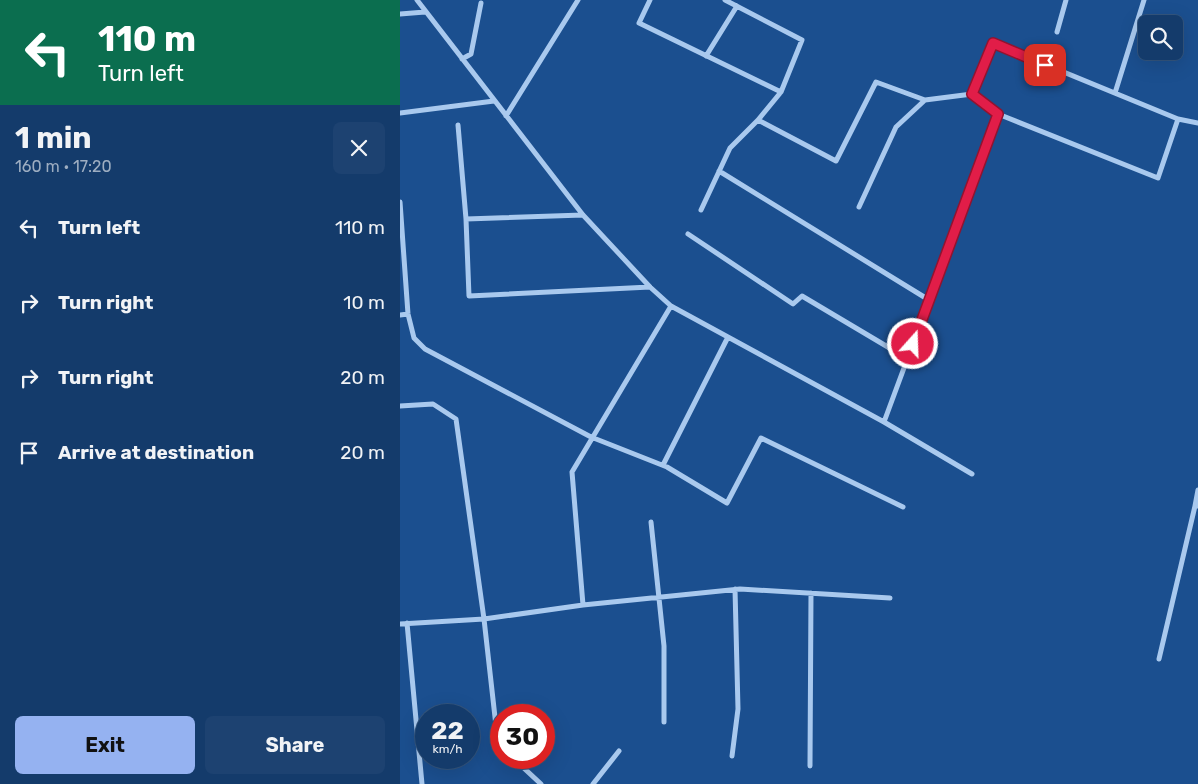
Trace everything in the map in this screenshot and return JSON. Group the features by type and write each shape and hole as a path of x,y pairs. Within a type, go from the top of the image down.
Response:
{"street":[{"path":"417,0 424,12 583,214 650,287 671,306 884,422 972,474"},
{"path":"506,116 578,0"},
{"path":"650,0 639,23 781,92"},
{"path":"701,210 730,148 758,120 781,92 802,40 725,0"},
{"path":"1057,32 1066,0"},
{"path":"1115,93 1144,0"},
{"path":"462,59 471,54 480,3"},
{"path":"706,56 737,6"},
{"path":"400,14 424,12"},
{"path":"972,94 993,43 1178,119 1198,124"},
{"path":"758,120 836,161 876,82 925,100 972,94 998,114 1158,178 1178,119"},
{"path":"858,208 896,128 925,100"},
{"path":"400,113 494,101"},
{"path":"884,422 998,114"},
{"path":"458,125 466,219 469,296 650,287"},
{"path":"719,171 929,300"},
{"path":"400,202 408,314 414,338 424,349 591,437 663,465 727,503 761,438 904,507"},
{"path":"466,219 583,214"},
{"path":"688,234 793,304 802,296 908,359"},
{"path":"583,605 572,472 591,437 671,306"},
{"path":"400,315 408,314"},
{"path":"663,465 728,337"},
{"path":"400,406 433,404 456,419 484,619 494,704"},
{"path":"1159,659 1196,506 1198,490"},
{"path":"651,522 664,646 664,722"},
{"path":"732,756 738,709 735,589"},
{"path":"400,624 484,619 583,605 735,589 890,598"},
{"path":"810,766 811,593"},
{"path":"407,623 422,784"},
{"path":"593,784 619,751"},
{"path":"524,769 541,784"}],"route":[{"path":"913,344 998,114 972,94 993,43 1045,65"}]}
